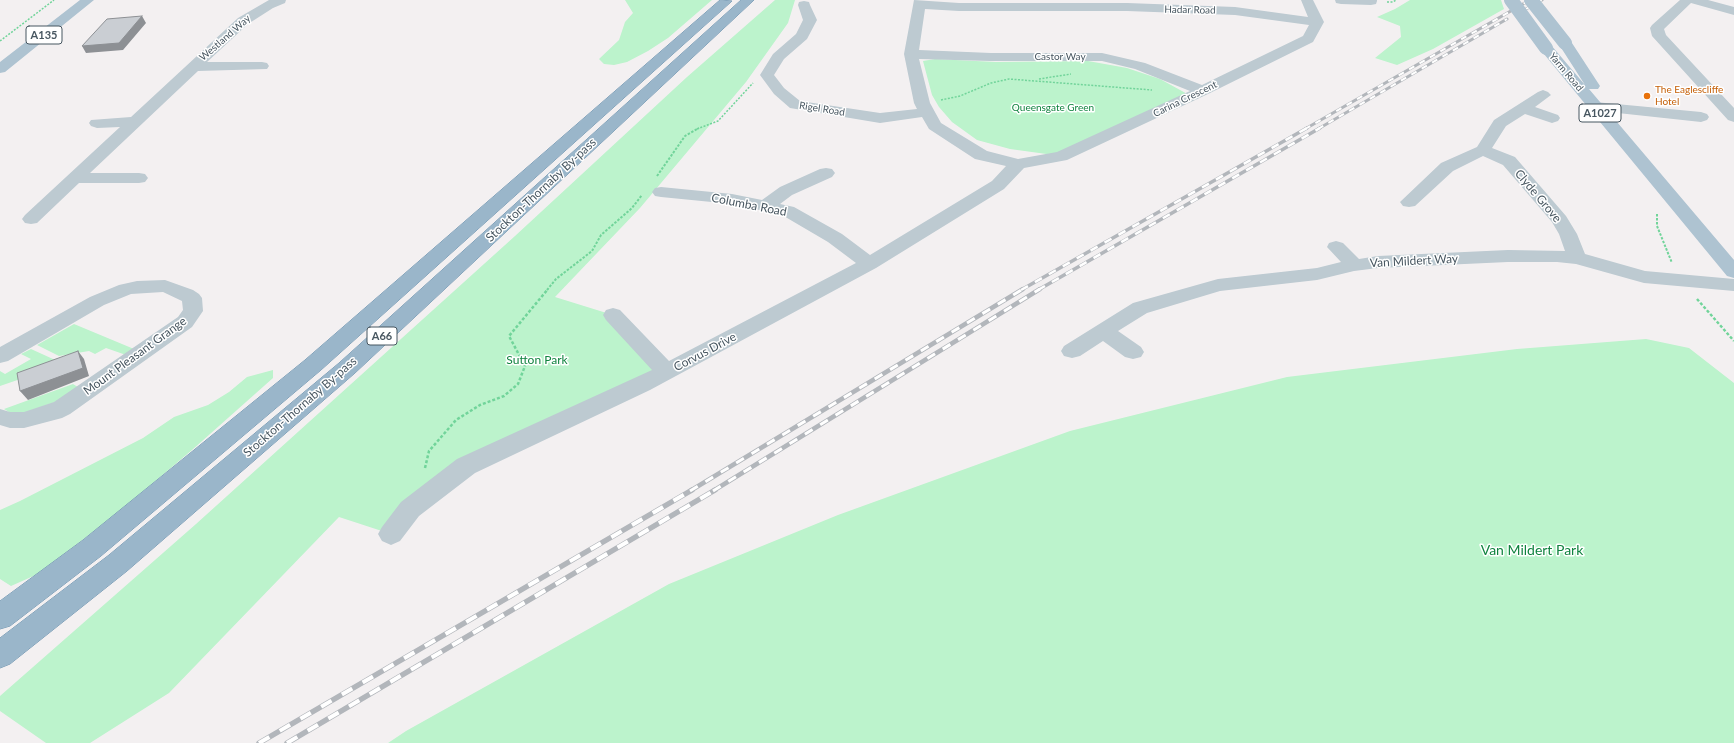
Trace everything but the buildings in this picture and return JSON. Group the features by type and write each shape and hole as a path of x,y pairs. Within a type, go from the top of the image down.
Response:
{"highway":[{"name":"Stockton-Thornaby By-pass","path":"0,617 92,548 313,365 727,0"},
{"name":"Stockton-Thornaby By-pass","path":"0,655 118,563 347,368 748,0"}],"main road":[{"name":"A135","path":"25,33 68,0"},
{"name":"A135","path":"0,69 88,0"},
{"name":"Yarm Road","path":"1511,0 1546,48 1601,107 1655,179 1734,272"},
{"name":"Yarm Road","path":"1531,0 1565,43 1601,107"}],"street":[{"name":"Westland Way","path":"31,219 243,21 268,5 280,0"},
{"path":"1307,0 1317,22"},
{"path":"1341,0 1371,2"},
{"path":"1687,0 1657,28 1659,36 1734,117"},
{"path":"1694,0 1734,11"},
{"path":"919,3 911,54 925,108 935,126 981,155 1018,164"},
{"name":"Hadar Road","path":"919,3 966,7 1127,7 1235,11 1317,22"},
{"name":"Rigel Road","path":"804,6 810,20 802,36 778,57 767,75 779,91 795,105 880,118 925,108"},
{"name":"Carina Crescent","path":"1018,164 1061,156 1203,91 1308,39 1317,22"},
{"name":"Castor Way","path":"911,54 990,57 1102,57 1140,66 1171,77 1203,91"},
{"name":"Westland Way","path":"192,67 262,66"},
{"path":"1409,202 1448,167 1483,150 1500,123 1543,95"},
{"path":"1601,107 1701,117"},
{"path":"1524,108 1552,118"},
{"path":"1663,113 1674,127"},
{"path":"97,123 134,122"},
{"name":"Clyde Grove","path":"1483,150 1509,161 1560,220 1568,234 1577,258"},
{"name":"Corvus Drive","path":"391,534 410,509 466,466 642,385 869,264 998,185 1018,164"},
{"path":"766,206 786,191 826,174"},
{"path":"74,178 139,178"},
{"name":"Columba Road","path":"654,187 732,199 788,211 835,238 869,264"},
{"path":"1336,247 1354,265"},
{"name":"Van Mildert Way","path":"1072,351 1140,308 1218,285 1317,274 1354,265 1398,261 1508,256 1557,256 1577,258 1644,277 1734,285"},
{"name":"Mount Pleasant Grange","path":"0,356 97,301 126,289 165,286 186,294 192,298 193,310 185,322 62,408 48,414 24,420 10,420 0,417"},
{"path":"612,315 666,372"},
{"path":"1103,331 1132,352"}],"path":[{"path":"0,41 54,0"},
{"path":"430,494 422,482 429,451 456,420 480,405 504,396 518,384 525,366 509,336 556,279 592,251 601,235 654,187 685,136 692,131 718,121 750,88 755,78"},
{"path":"925,108 936,102 991,83 1009,79 1155,90"},
{"path":"1657,214 1657,226 1674,267"},
{"path":"1694,295 1734,341"}],"green space":[{"path":"625,0 712,0 668,38 648,51 627,62 614,65 604,64 599,59 619,40 625,22 633,13"},
{"name":"Sutton Park","path":"775,0 795,0 788,23 746,82 640,208 555,297 613,315 667,372 466,466 391,534 339,517 169,693 90,743 46,743 0,711 0,696 196,524 515,236 687,77"},
{"path":"1410,0 1501,0 1504,9 1433,49 1397,65 1375,58 1401,37 1400,26 1377,17"},
{"name":"Queensgate Green","path":"935,59 996,62 1088,61 1127,68 1160,79 1191,96 1061,156 1010,149 977,140 952,122 939,107 932,95 923,61"},
{"path":"74,324 134,349 126,355 106,348 95,354 89,351 59,356 37,345"},
{"name":"Van Mildert Park","path":"1646,339 1689,348 1734,383 1734,743 388,743 406,731 669,584 838,515 1070,431 1287,377 1517,349"},
{"path":"31,349 64,364 0,386 0,371 5,374 31,359 21,354"},
{"path":"273,370 273,378 119,512 38,574 11,586 0,579 0,510 143,438 174,417 208,405 229,392 247,377"},
{"path":"73,384 81,389 67,398 23,413 9,412 4,409"}],"railway":[{"path":"1305,129 1530,0"},
{"path":"1526,9 1542,0"},
{"path":"1318,129 1507,19"},
{"path":"1021,290 1307,128"},
{"path":"1038,290 1320,128"},
{"path":"690,491 1023,289"},
{"path":"713,491 1040,289"},
{"path":"259,743 692,490"},
{"path":"287,743 715,490"}],"place":[{"name":"The Eaglescliffe Hotel","path":"1647,96"}]}
